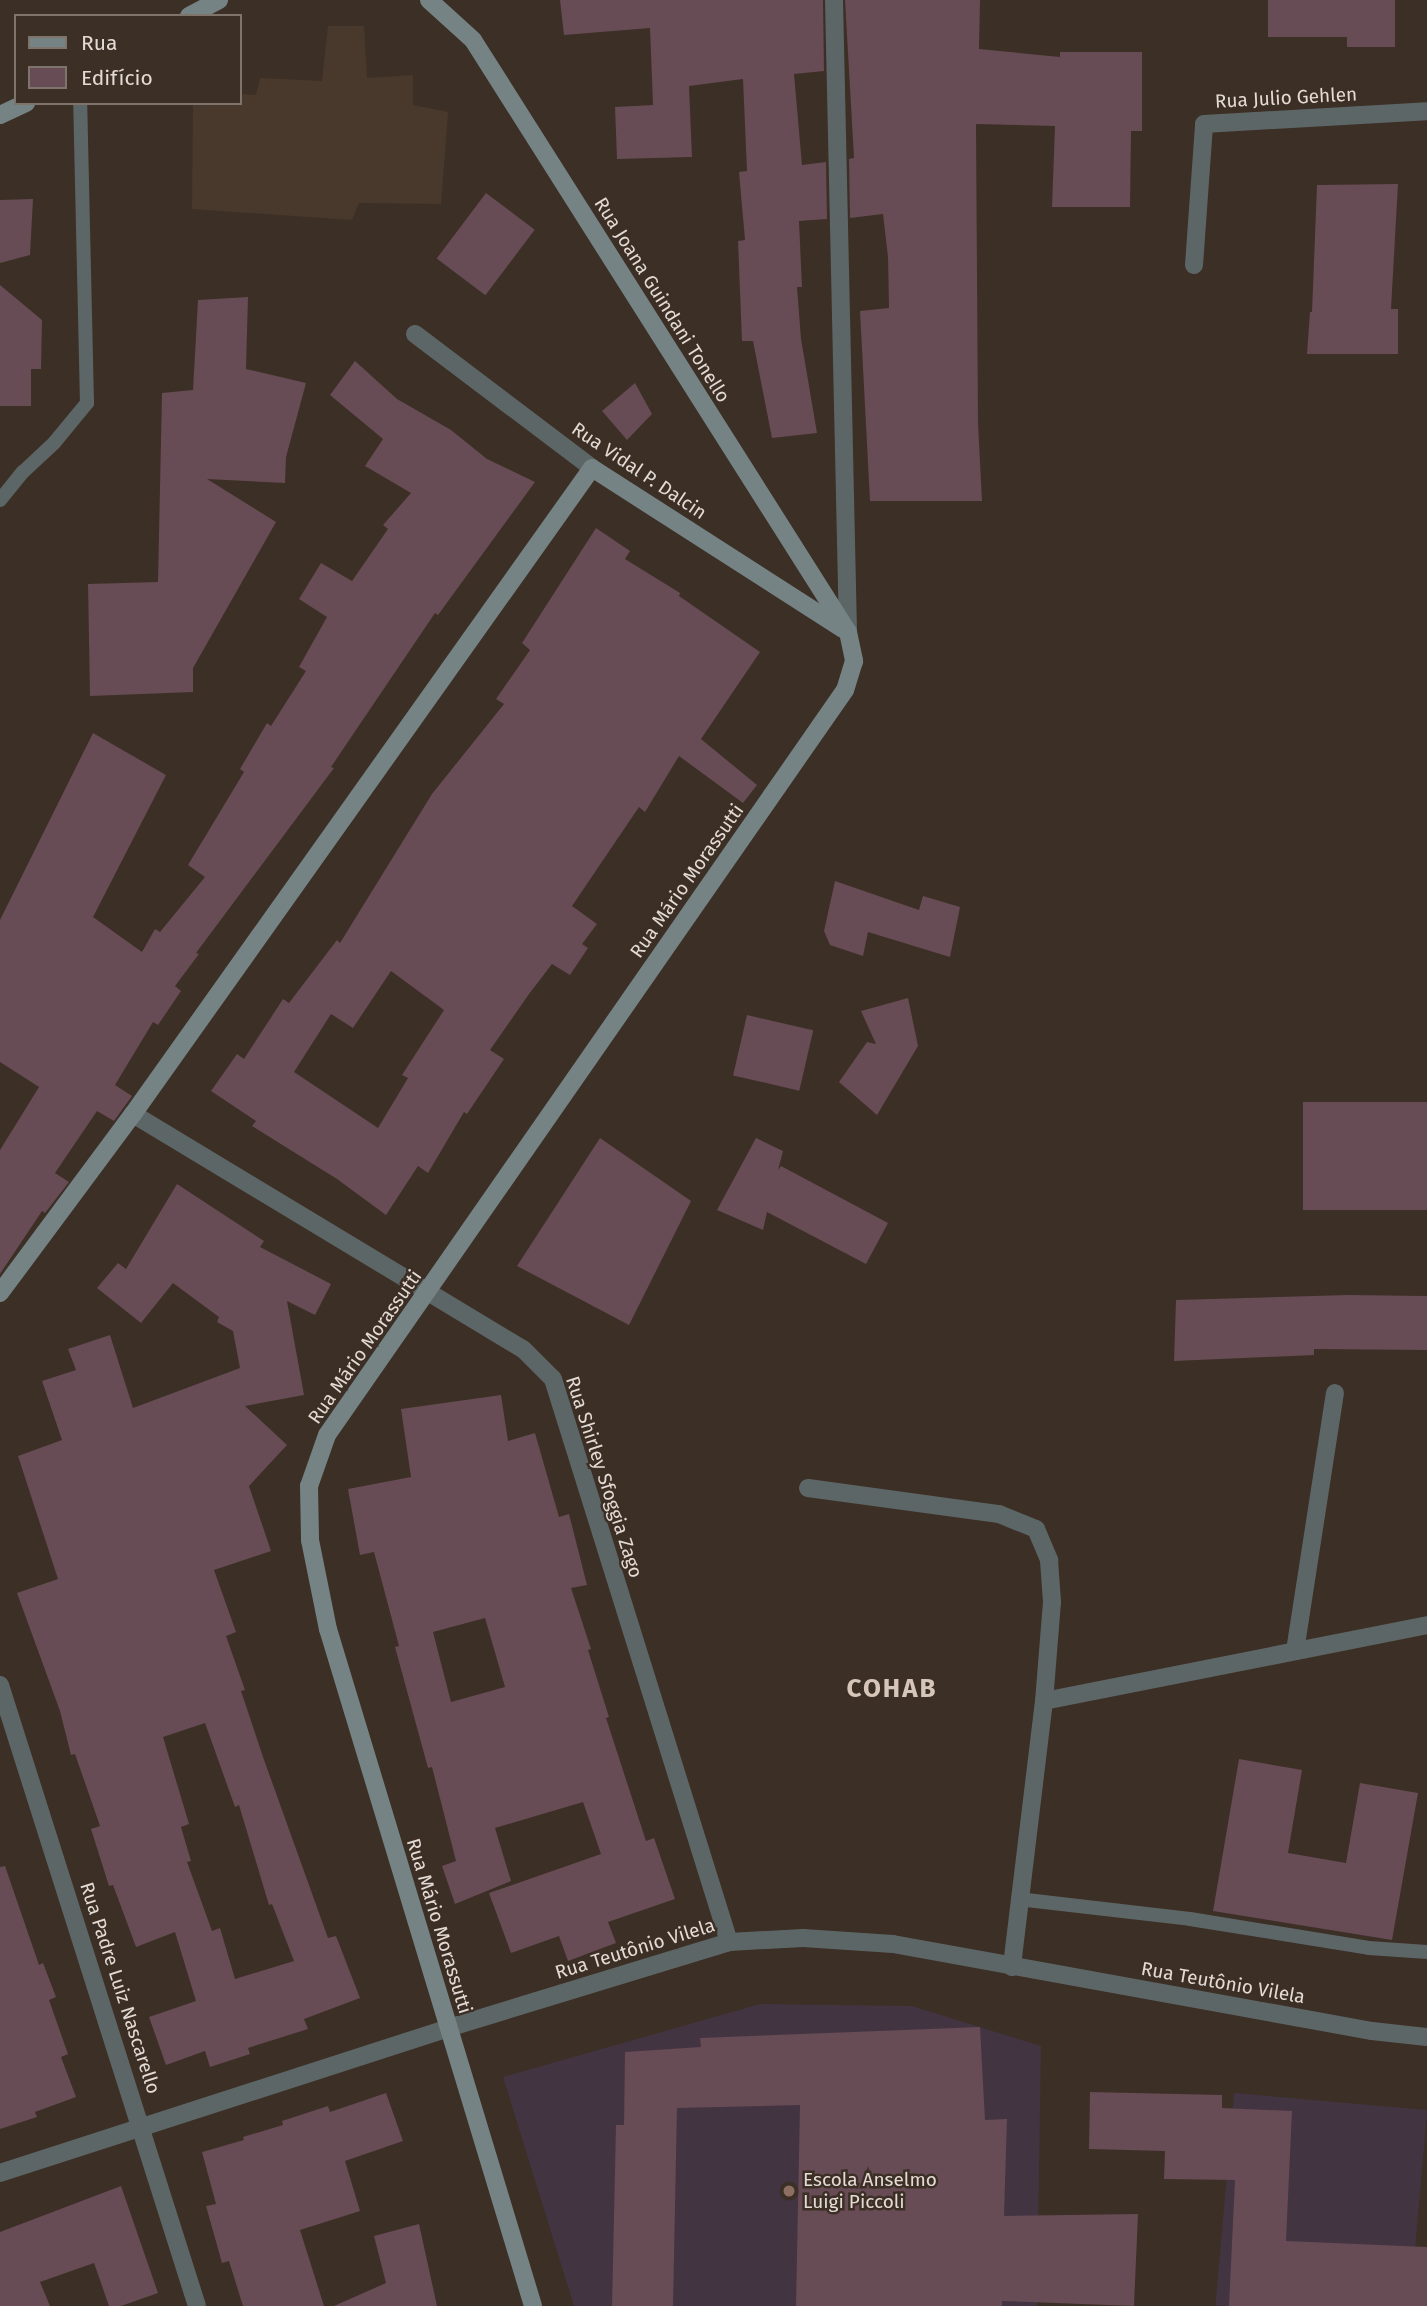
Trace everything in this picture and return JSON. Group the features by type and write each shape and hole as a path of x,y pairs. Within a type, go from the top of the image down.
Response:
{"main road":[{"path":"193,14 219,0"},
{"name":"Rua Joana Guindani Tonello","path":"429,0 473,40 848,632"},
{"path":"0,115 22,105"},
{"path":"0,1293 133,1114 592,468"},
{"name":"Rua Vidal P. Dalcin","path":"592,468 848,632"},
{"name":"Rua Mário Morassutti","path":"533,2306 328,1629 310,1539 309,1486 327,1435 429,1292 845,690 854,661 848,632"}],"street":[{"path":"834,0 848,632"},
{"name":"Rua Julio Gehlen","path":"1194,265 1204,124 1427,111"},
{"name":"Rua Vidal P. Dalcin","path":"415,334 592,468"},
{"name":"Rua Shirley Sfoggia Zago","path":"133,1114 523,1349 553,1379 729,1942"},
{"path":"1295,1651 1335,1393"},
{"path":"808,1488 999,1514 1036,1529 1049,1560 1052,1602 1044,1701 1018,1899 1012,1967"},
{"path":"1044,1701 1427,1625"},
{"name":"Rua Padre Luiz Nascarello","path":"0,1685 143,2127 197,2306"},
{"name":"Rua Teutônio Vilela","path":"0,2173 448,2028 729,1942 803,1938 893,1944 1372,2031 1427,2036"}],"lane":[{"path":"0,500 23,472 54,443 87,403 80,105"},
{"path":"1018,1899 1190,1919 1368,1948 1427,1952"}],"shaded area":[{"path":"328,26 364,26 367,78 413,75 413,105 448,112 441,204 359,203 352,220 192,209 193,105 242,105 242,94 256,95 260,78 322,81"},
{"name":"Escola Anselmo Luigi Piccoli","path":"760,2004 912,2006 1041,2046 1037,2306 574,2306 503,2077"},
{"path":"1234,2093 1427,2110 1410,2306 1215,2305"}],"building":[{"path":"560,0 823,0 824,71 794,74 802,165 826,162 827,219 799,221 802,287 797,287 801,339 817,433 772,438 753,341 742,341 738,241 745,240 739,172 747,171 743,79 689,86 692,157 617,159 615,107 653,105 650,28 564,35"},
{"path":"845,0 980,0 979,49 1060,57 1060,52 1142,52 1142,131 1131,131 1130,207 1052,207 1055,126 976,124 978,423 982,501 870,501 860,311 889,308 888,257 883,214 850,218 849,159 854,158"},
{"path":"1268,0 1395,0 1395,47 1347,47 1347,37 1268,37"},
{"path":"1398,184 1391,309 1398,309 1398,354 1307,354 1312,312 1317,185"},
{"path":"486,193 535,230 485,295 437,258"},
{"path":"33,199 30,255 0,263 0,200"},
{"path":"0,285 42,320 41,369 31,369 31,406 0,406"},
{"path":"248,297 246,369 306,383 286,457 285,483 207,479 276,522 193,668 193,692 90,696 88,584 158,582 162,393 193,390 198,300"},
{"path":"355,361 397,399 451,430 487,459 535,482 438,615 435,613 331,767 334,768 196,953 199,954 175,986 181,991 158,1025 153,1022 115,1085 132,1096 114,1121 97,1111 55,1173 69,1182 45,1213 42,1211 0,1274 0,1150 39,1087 0,1062 0,920 93,733 166,775 93,917 142,952 155,929 160,932 205,877 188,865 244,772 240,769 267,723 271,726 306,671 299,667 327,617 299,599 321,563 352,581 388,529 383,525 411,493 365,466 383,439 330,395"},
{"path":"635,383 652,414 627,440 602,411"},
{"path":"596,528 630,551 625,559 680,593 679,596 760,652 701,739 757,785 743,803 679,756 645,812 639,807 572,906 597,924 582,944 588,948 570,975 552,964 529,994 490,1050 504,1059 467,1114 464,1112 428,1173 418,1166 386,1215 337,1179 252,1126 256,1121 211,1091 237,1054 244,1059 283,999 289,1003 337,940 340,943 432,794 504,704 496,699 530,650 522,643","holes":["391,971 444,1010 402,1075 408,1078 378,1128 294,1072 331,1014 353,1028"]},
{"path":"835,881 919,910 923,896 960,907 950,957 868,932 863,956 830,945 824,931"},
{"path":"908,998 918,1046 877,1115 839,1082 867,1042 876,1044 861,1011"},
{"path":"747,1015 813,1030 799,1091 733,1075"},
{"path":"1303,1102 1427,1102 1427,1210 1303,1210"},
{"path":"600,1138 691,1201 629,1325 517,1266"},
{"path":"756,1138 783,1151 778,1170 781,1166 888,1223 866,1264 767,1212 763,1230 717,1210"},
{"path":"177,1184 264,1241 260,1247 331,1284 315,1315 287,1301 304,1395 245,1406 287,1445 249,1486 271,1551 214,1570 236,1632 226,1636 245,1690 241,1691 263,1757 328,1938 336,1936 360,1998 304,2019 308,2029 248,2048 250,2054 210,2067 205,2051 166,2065 149,2017 196,2001 175,1932 136,1947 113,1885 109,1886 91,1829 100,1826 75,1754 71,1755 60,1711 17,1593 58,1579 18,1456 62,1440 42,1381 76,1370 68,1349 110,1335 133,1408 240,1368 233,1331 217,1322 219,1317 173,1283 141,1323 97,1288 118,1263 126,1269","holes":["205,1723 235,1807 239,1805 269,1905 272,1904 294,1961 235,1979 220,1928 212,1931 187,1862 191,1861 181,1827 189,1824 163,1737"]},
{"path":"1348,1295 1427,1296 1427,1350 1314,1349 1314,1355 1174,1361 1176,1300"},
{"path":"501,1395 508,1441 535,1433 559,1517 569,1514 587,1585 571,1588 591,1649 588,1650 609,1717 606,1718 646,1841 654,1838 675,1899 608,1922 616,1943 568,1961 559,1936 511,1953 489,1893 601,1854 583,1802 495,1828 511,1881 455,1904 442,1866 456,1861 432,1767 428,1768 395,1647 399,1646 374,1552 360,1555 348,1489 411,1477 401,1409","holes":["485,1618 505,1687 451,1702 433,1632"]},
{"path":"1239,1759 1302,1770 1288,1853 1346,1863 1360,1783 1418,1793 1392,1940 1213,1911"},
{"path":"5,1866 39,1965 43,1963 56,1997 49,2000 68,2054 61,2057 76,2097 35,2112 37,2117 0,2129 0,1867"},
{"path":"980,2027 985,2120 1007,2119 1004,2216 1138,2214 1134,2306 1002,2301 1002,2306 796,2306 800,2105 677,2108 673,2306 612,2306 616,2125 624,2125 625,2052 701,2047 700,2038"},
{"path":"1090,2092 1222,2095 1222,2108 1292,2111 1286,2241 1427,2247 1427,2306 1229,2306 1235,2180 1164,2179 1165,2151 1089,2149"},
{"path":"386,2093 403,2141 345,2161 360,2211 300,2230 324,2306 243,2306 229,2261 222,2263 206,2206 216,2204 202,2152 244,2140 243,2137 283,2125 282,2121 328,2106 330,2112"},
{"path":"121,2186 158,2293 121,2306 109,2306 94,2263 40,2282 50,2306 0,2306 0,2232"},
{"path":"419,2224 437,2306 334,2306 386,2283 374,2236"}],"place":[{"name":"Escola Anselmo Luigi Piccoli","path":"789,2191"}],"district":[{"name":"COHAB","path":"892,1689"}]}
